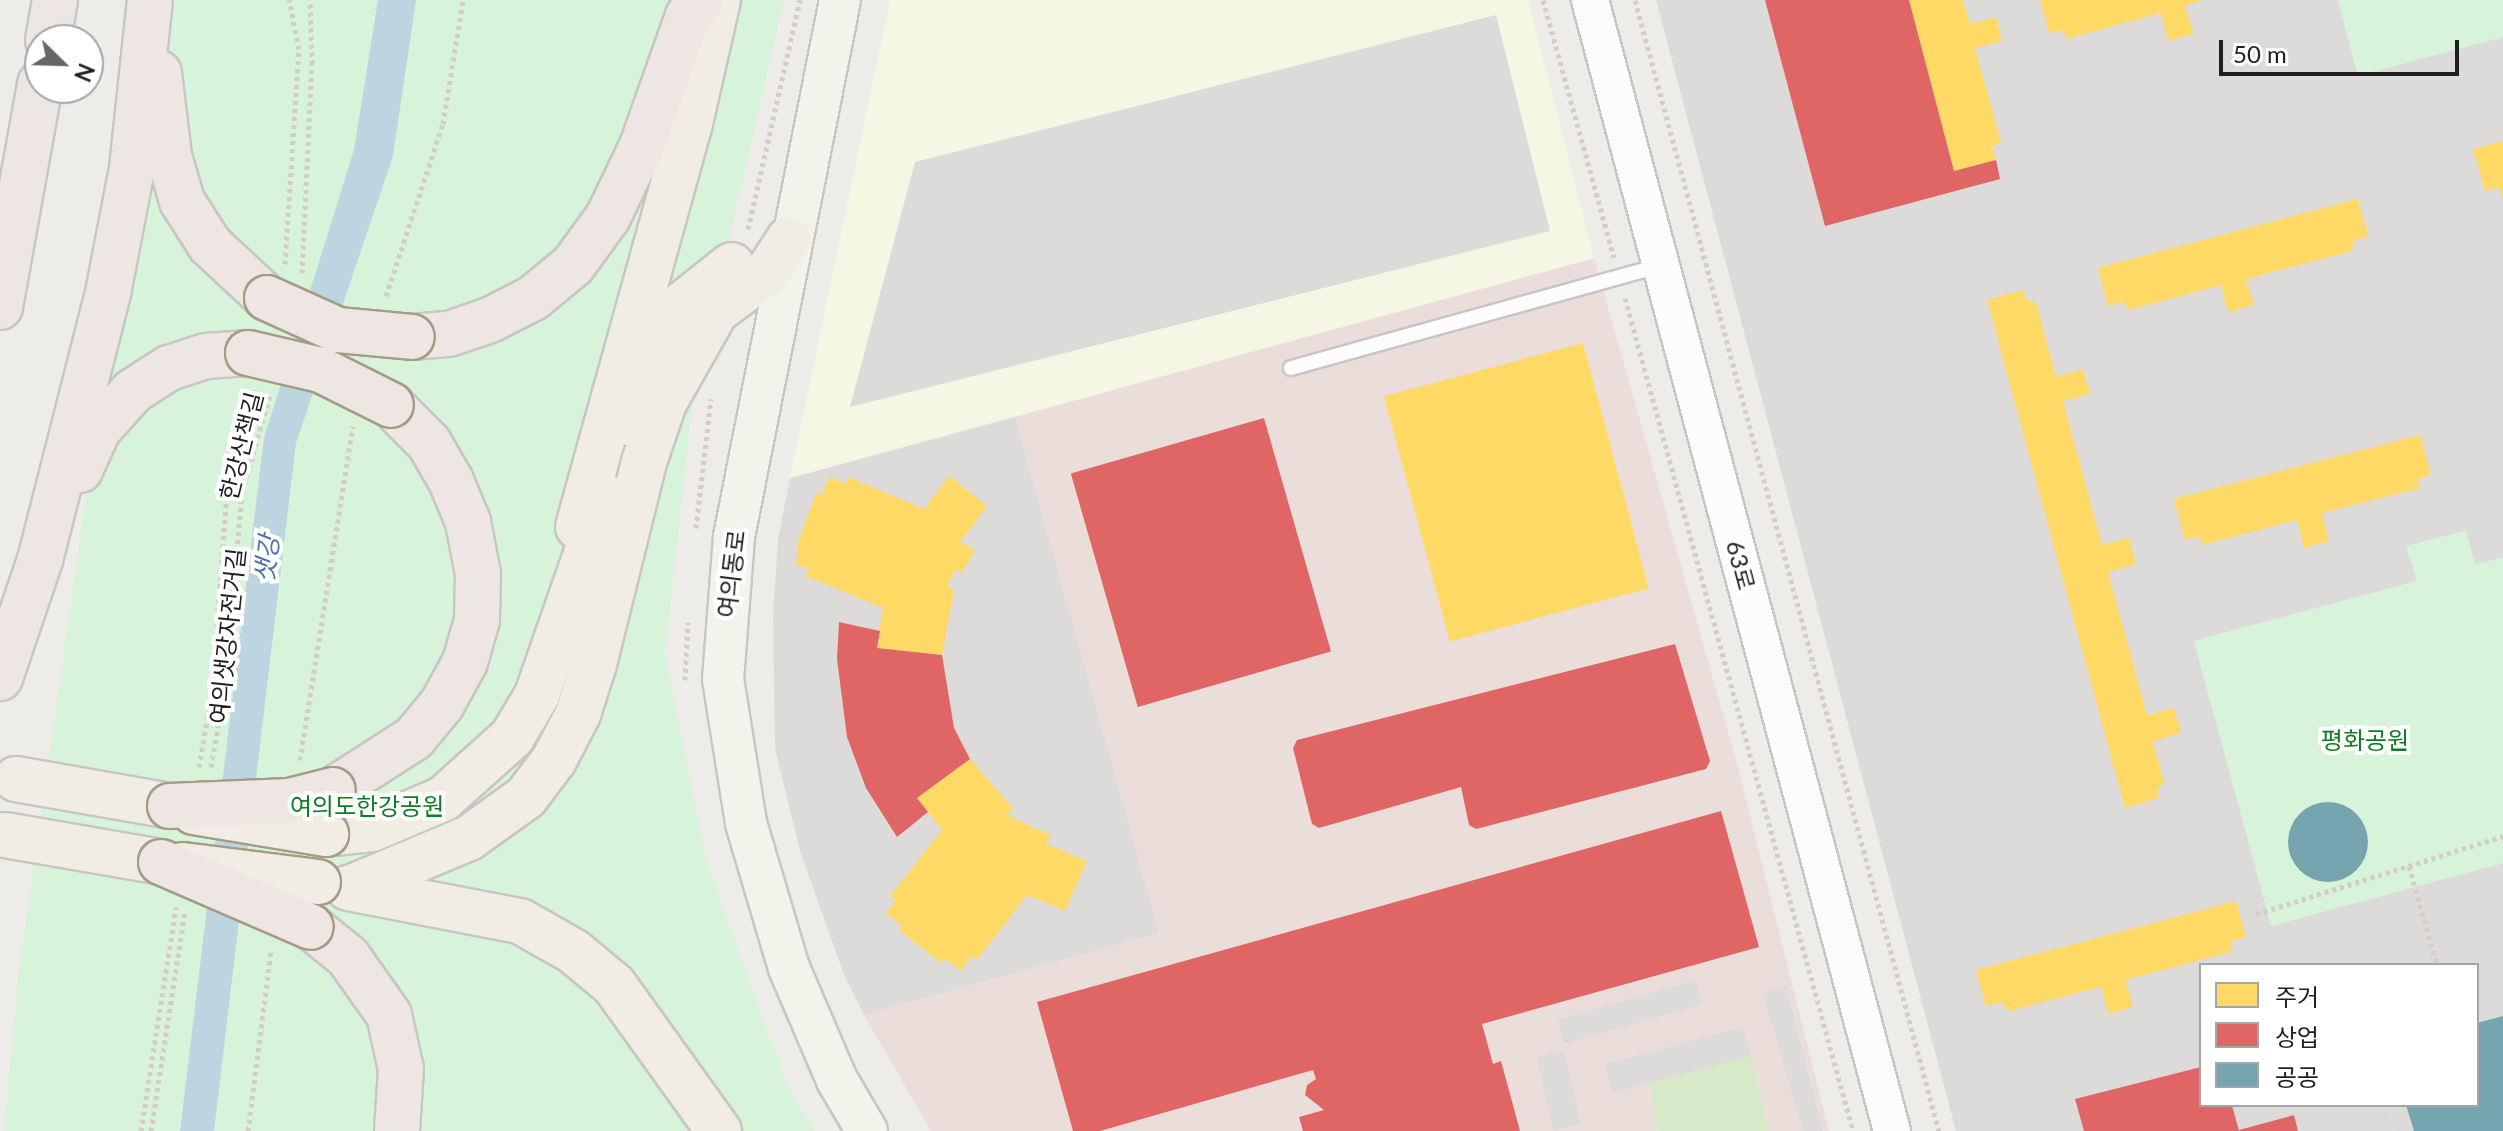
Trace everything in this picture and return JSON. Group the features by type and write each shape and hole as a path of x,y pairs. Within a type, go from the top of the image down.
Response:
{"highway":[{"path":"51,24 55,0"},
{"path":"149,11 182,201 210,245 284,286 338,330 397,323 449,334 490,320 533,298 573,265 608,217 642,146 688,16 701,0"},
{"path":"0,678 40,560 108,293 132,168 149,11"},
{"path":"0,307 36,104"},
{"path":"40,560 98,430 133,391 169,368 207,356 260,370 321,370 373,411 429,443 457,495 478,574 477,620 465,662 442,704 414,738 315,784 289,801 183,794"},
{"path":"170,877 311,927 348,957 389,1015 401,1069 397,1131"}],"main road":[{"path":"479,771 523,699 555,611 690,123 718,0"},
{"name":"여의동로","path":"840,0 789,239 734,537 723,679 746,823 789,968 837,1080 867,1131"},
{"path":"16,779 183,794 273,829 326,834 404,819 443,799 479,771 512,737 537,695 591,551 631,409 680,306 742,258 774,260 789,239"},
{"path":"334,885 469,838 526,797 554,760 578,714 594,664 644,462 664,403 716,311 767,273 789,239"},
{"path":"5,835 170,877 334,885 520,921 573,951 614,985 719,1131"}],"street":[{"name":"63로","path":"1590,0 1892,1131"}],"lane":[{"path":"1291,368 1660,266"}],"path":[{"path":"284,286 299,49 289,0"},
{"path":"284,286 306,257 310,0"},
{"path":"397,323 443,124 463,0"},
{"path":"1543,0 1853,1131"},
{"path":"1635,0 1939,1131"},
{"name":"여의샛강자전거길","path":"208,780 225,687 242,492 260,370"},
{"name":"한강산책길","path":"183,794 212,691 227,491 260,370"},
{"path":"315,784 373,411"},
{"path":"2256,914 2503,836"},
{"path":"2409,866 2436,963"},
{"path":"141,1131 170,877"},
{"path":"151,1131 186,904"},
{"path":"248,1131 271,949"}],"shaded area":[{"path":"890,0 1528,0 1594,258 790,478"},
{"path":"1656,0 2338,0 2358,75 2503,37 2503,558 2475,565 2465,531 2407,546 2417,581 2194,641 2272,925 2503,863 2503,936 2401,963 2199,963 2199,1107 2388,1107 2394,1131 1956,1131"},
{"path":"1496,15 1550,231 850,407 915,162"},
{"path":"1594,258 1740,774 1829,1131 931,1131 864,1015 1159,933 1015,417"},
{"path":"1887,328 2015,843 1902,872 1773,356"},
{"path":"1015,417 1160,933 864,1015 844,975 800,851 775,748 773,615 778,539 790,478"},
{"path":"2503,936 2503,1131 2394,1131 2388,1107 2479,1107 2479,963 2401,963"},
{"path":"1696,980 1703,1004 1564,1044 1558,1020"},
{"path":"1786,985 1823,1131 1803,1131 1763,993"},
{"path":"1743,1027 1751,1056 1613,1093 1605,1064"},
{"path":"1564,1051 1581,1124 1554,1130 1537,1057"}],"green space":[{"name":"여의도한강공원","path":"156,0 784,0 693,396 665,655 706,860 783,1075 814,1131 4,1131 18,977"},
{"path":"2338,0 2503,0 2503,37 2358,76"},
{"name":"평화공원","path":"2466,531 2475,564 2503,558 2503,863 2271,926 2194,641 2417,581 2406,546"},
{"path":"1751,1056 1769,1131 1658,1131 1650,1084"}],"water":[{"name":"샛강","path":"378,0 416,0 393,156 296,443 214,1131 180,1131 264,438 354,150"}],"building: 주거":[{"path":"1909,0 1963,0 1970,24 1996,17 2002,41 1975,48 2001,143 1992,146 1996,160 1954,171"},
{"path":"2040,0 2199,1 2185,5 2193,34 2168,41 2161,13 2066,39 2064,30 2049,33"},
{"path":"2503,141 2502,198 2499,187 2485,191 2473,149"},
{"path":"2358,199 2368,236 2353,241 2352,251 2246,279 2254,305 2228,312 2221,285 2129,310 2123,302 2108,306 2098,268"},
{"path":"2023,290 2026,300 2036,302 2056,377 2083,369 2090,394 2063,401 2102,545 2129,538 2136,564 2108,572 2147,715 2174,708 2181,733 2153,741 2164,783 2157,789 2159,798 2125,808 1987,300"},
{"path":"1583,343 1649,588 1450,642 1384,396"},
{"path":"2420,435 2431,475 2417,479 2420,488 2322,513 2329,541 2304,548 2297,520 2202,545 2200,536 2185,540 2174,499"},
{"path":"949,476 987,506 960,542 975,550 962,573 955,570 947,587 954,590 942,655 877,648 883,608 806,576 808,569 796,564 798,543 816,493 821,496 829,477 845,484 848,477 924,509"},
{"path":"970,759 1013,809 1007,815 1050,835 1046,844 1087,861 1065,911 1027,895 977,960 971,956 961,971 945,959 941,963 899,930 902,926 886,913 896,900 890,896 942,830 917,798"},
{"path":"2236,901 2246,937 2231,941 2231,952 2125,980 2133,1007 2108,1014 2101,987 2008,1011 2002,1002 1986,1006 1976,970"}],"building: 상업":[{"path":"1765,0 1909,0 1954,171 1996,160 2000,179 1825,226"},
{"path":"1264,418 1331,652 1138,707 1071,473"},
{"path":"839,622 880,631 877,648 942,655 954,728 970,759 917,798 928,812 897,837 866,788 847,737 837,659"},
{"path":"1675,644 1710,761 1706,769 1476,829 1469,825 1461,787 1319,828 1312,824 1293,748 1297,740"},
{"path":"1721,811 1759,947 1482,1024 1493,1064 1501,1061 1520,1131 1303,1131 1299,1117 1324,1110 1305,1095 1307,1085 1316,1079 1313,1070 1100,1131 1073,1131 1037,1002"},
{"path":"2199,1068 2199,1107 2233,1107 2239,1131 2084,1131 2075,1099"},
{"path":"2294,1115 2298,1131 2239,1131 2239,1130"}],"building: 공공":[{"path":"2328,802 2343,805 2356,814 2365,827 2368,842 2365,857 2356,870 2343,879 2328,882 2313,879 2300,870 2291,857 2288,842 2291,827 2300,814 2313,805"},
{"path":"2503,1016 2503,1131 2414,1131 2407,1107 2479,1107 2479,1022"}]}
